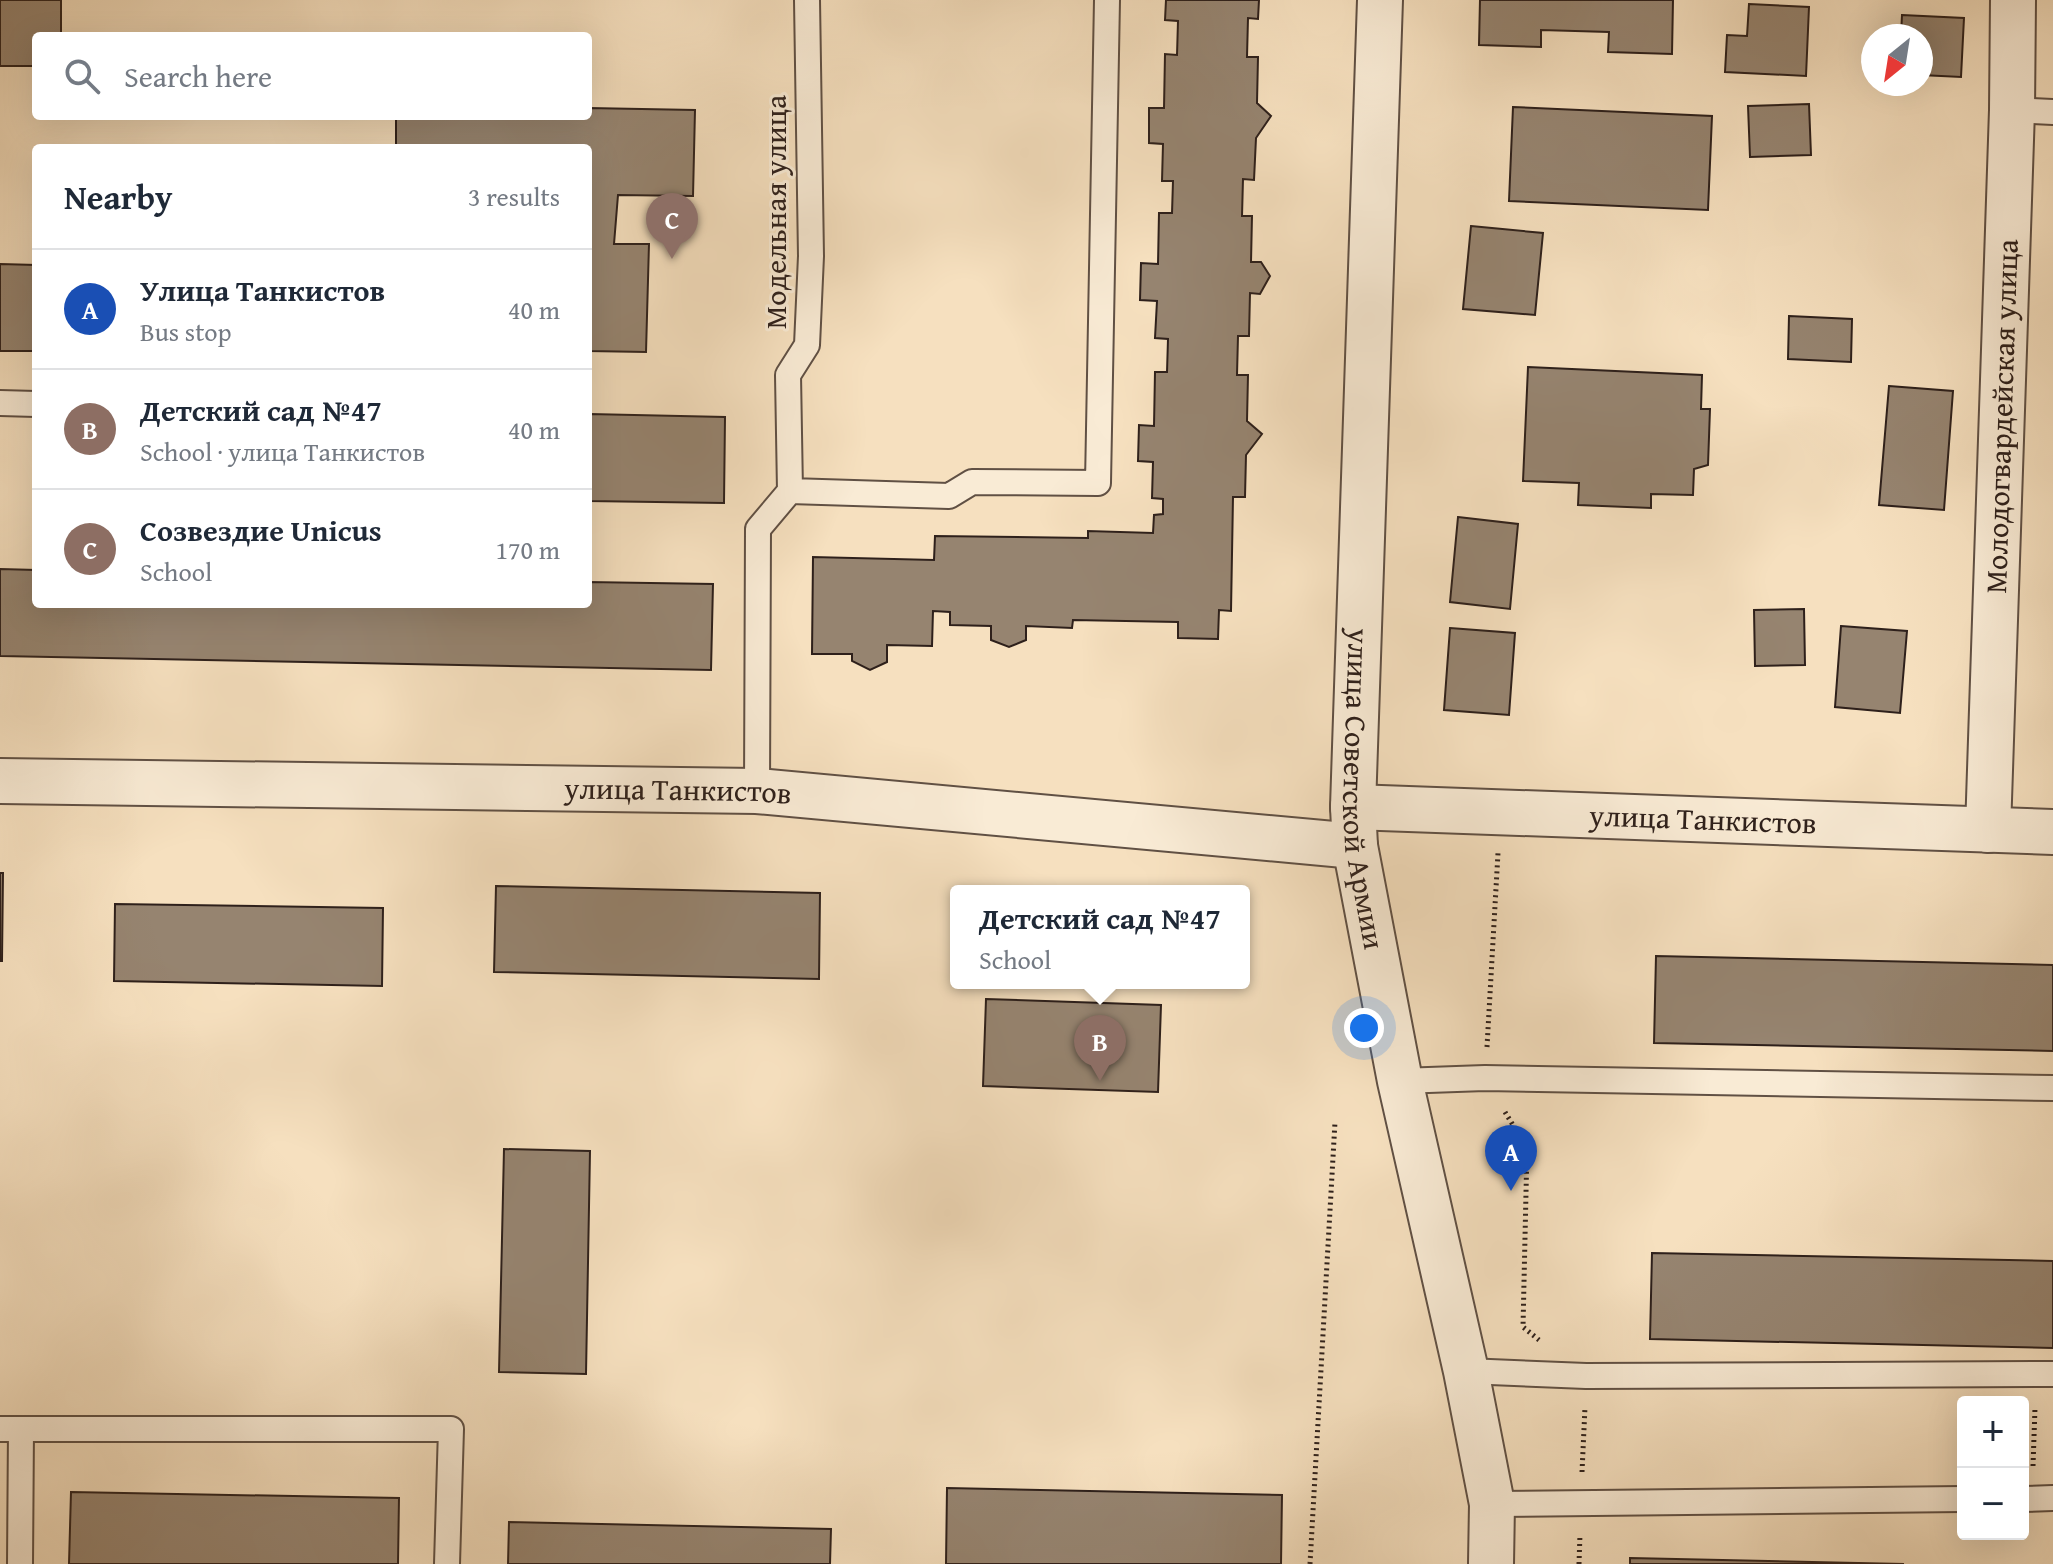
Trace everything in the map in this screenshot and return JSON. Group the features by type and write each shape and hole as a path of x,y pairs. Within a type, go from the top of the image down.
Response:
{"street":[{"name":"улица Советской Армии","path":"1380,0 1354,827 1400,1081 1466,1371 1492,1504 1491,1564"},
{"name":"Молодогвардейская улица","path":"1988,830 2032,111 2013,0"},
{"name":"улица Танкистов","path":"0,781 757,791 1354,827 1501,812 2053,832"}],"lane":[{"name":"Модельная улица","path":"790,491 788,375 807,345 811,256 807,0"},
{"path":"757,791 758,529 790,491 949,496 972,482 1098,483 1107,0"},
{"path":"0,403 32,404"},
{"path":"1400,1081 1485,1078 2053,1088"},
{"path":"1466,1371 1586,1376 2044,1374"},
{"path":"20,1564 11,1429 451,1429 447,1564"},
{"path":"1492,1504 1957,1499"}],"path":[{"path":"1501,812 1485,1078 1527,1148 1523,1327 1586,1376 1579,1564"},
{"path":"1310,1564 1335,1122"},
{"path":"2036,1499 2044,1374"}],"building":[{"path":"0,0 61,0 61,32 32,32 32,66 0,66"},
{"path":"1166,0 1259,0 1258,19 1248,18 1247,57 1258,57 1257,103 1271,116 1256,138 1254,180 1243,179 1242,216 1252,216 1251,262 1261,262 1270,276 1260,294 1250,293 1249,336 1238,336 1237,375 1248,375 1247,421 1262,434 1246,455 1245,497 1233,497 1231,611 1219,610 1218,639 1178,638 1178,622 1073,620 1072,628 1026,626 1026,640 1009,647 991,640 991,626 950,625 950,612 933,611 932,646 887,645 887,662 870,670 852,661 852,654 812,654 813,557 934,560 935,536 1088,538 1088,531 1153,533 1154,515 1163,514 1163,499 1152,498 1153,462 1138,461 1139,425 1154,426 1155,372 1167,372 1168,339 1155,338 1157,301 1140,300 1141,263 1158,264 1159,213 1172,213 1173,181 1162,181 1163,144 1149,143 1149,108 1164,108 1165,54 1177,55 1178,21 1165,20"},
{"path":"1480,0 1673,0 1672,54 1608,52 1609,32 1541,30 1541,47 1479,45"},
{"path":"1749,4 1809,7 1806,76 1725,72 1727,35 1747,36"},
{"path":"1902,15 1964,18 1961,77 1933,76 1933,24 1902,24"},
{"path":"1809,104 1811,155 1750,157 1748,106"},
{"path":"1513,107 1712,116 1708,210 1509,201"},
{"path":"592,108 695,110 693,196 618,195 614,244 649,244 646,352 592,351 592,144 396,144 396,120 592,120"},
{"path":"1471,226 1543,233 1535,315 1463,309"},
{"path":"0,264 32,265 32,351 0,351"},
{"path":"1789,316 1852,319 1851,362 1788,359"},
{"path":"1528,367 1702,375 1701,409 1710,409 1708,465 1694,469 1693,495 1651,494 1651,508 1578,505 1579,483 1523,481"},
{"path":"1889,386 1953,391 1944,510 1879,505"},
{"path":"592,414 725,417 724,503 592,501"},
{"path":"1458,517 1518,524 1510,609 1450,602"},
{"path":"0,569 32,570 32,608 592,608 592,582 713,584 711,670 0,656"},
{"path":"1804,609 1805,665 1755,666 1754,610"},
{"path":"1841,626 1907,631 1900,713 1835,707"},
{"path":"1450,628 1515,633 1509,715 1444,710"},
{"path":"0,873 3,873 2,961 0,961"},
{"path":"496,886 820,893 819,979 494,972"},
{"path":"115,904 383,908 382,986 114,981"},
{"path":"1656,956 2053,965 2053,1051 1654,1043"},
{"path":"986,999 1161,1005 1158,1092 983,1086"},
{"path":"504,1149 590,1151 586,1374 499,1372"},
{"path":"1652,1253 2053,1261 2053,1348 1650,1339"},
{"path":"947,1488 1282,1495 1281,1564 946,1564"},
{"path":"71,1492 399,1498 398,1564 69,1564"},
{"path":"509,1522 831,1529 830,1564 508,1564"},
{"path":"1630,1558 1904,1564 1630,1564"}],"place":[{"name":"Созвездие Unicus","path":"672,259"},
{"name":"Детский сад №47","path":"1100,1081"},
{"name":"Улица Танкистов","path":"1511,1191"}]}
